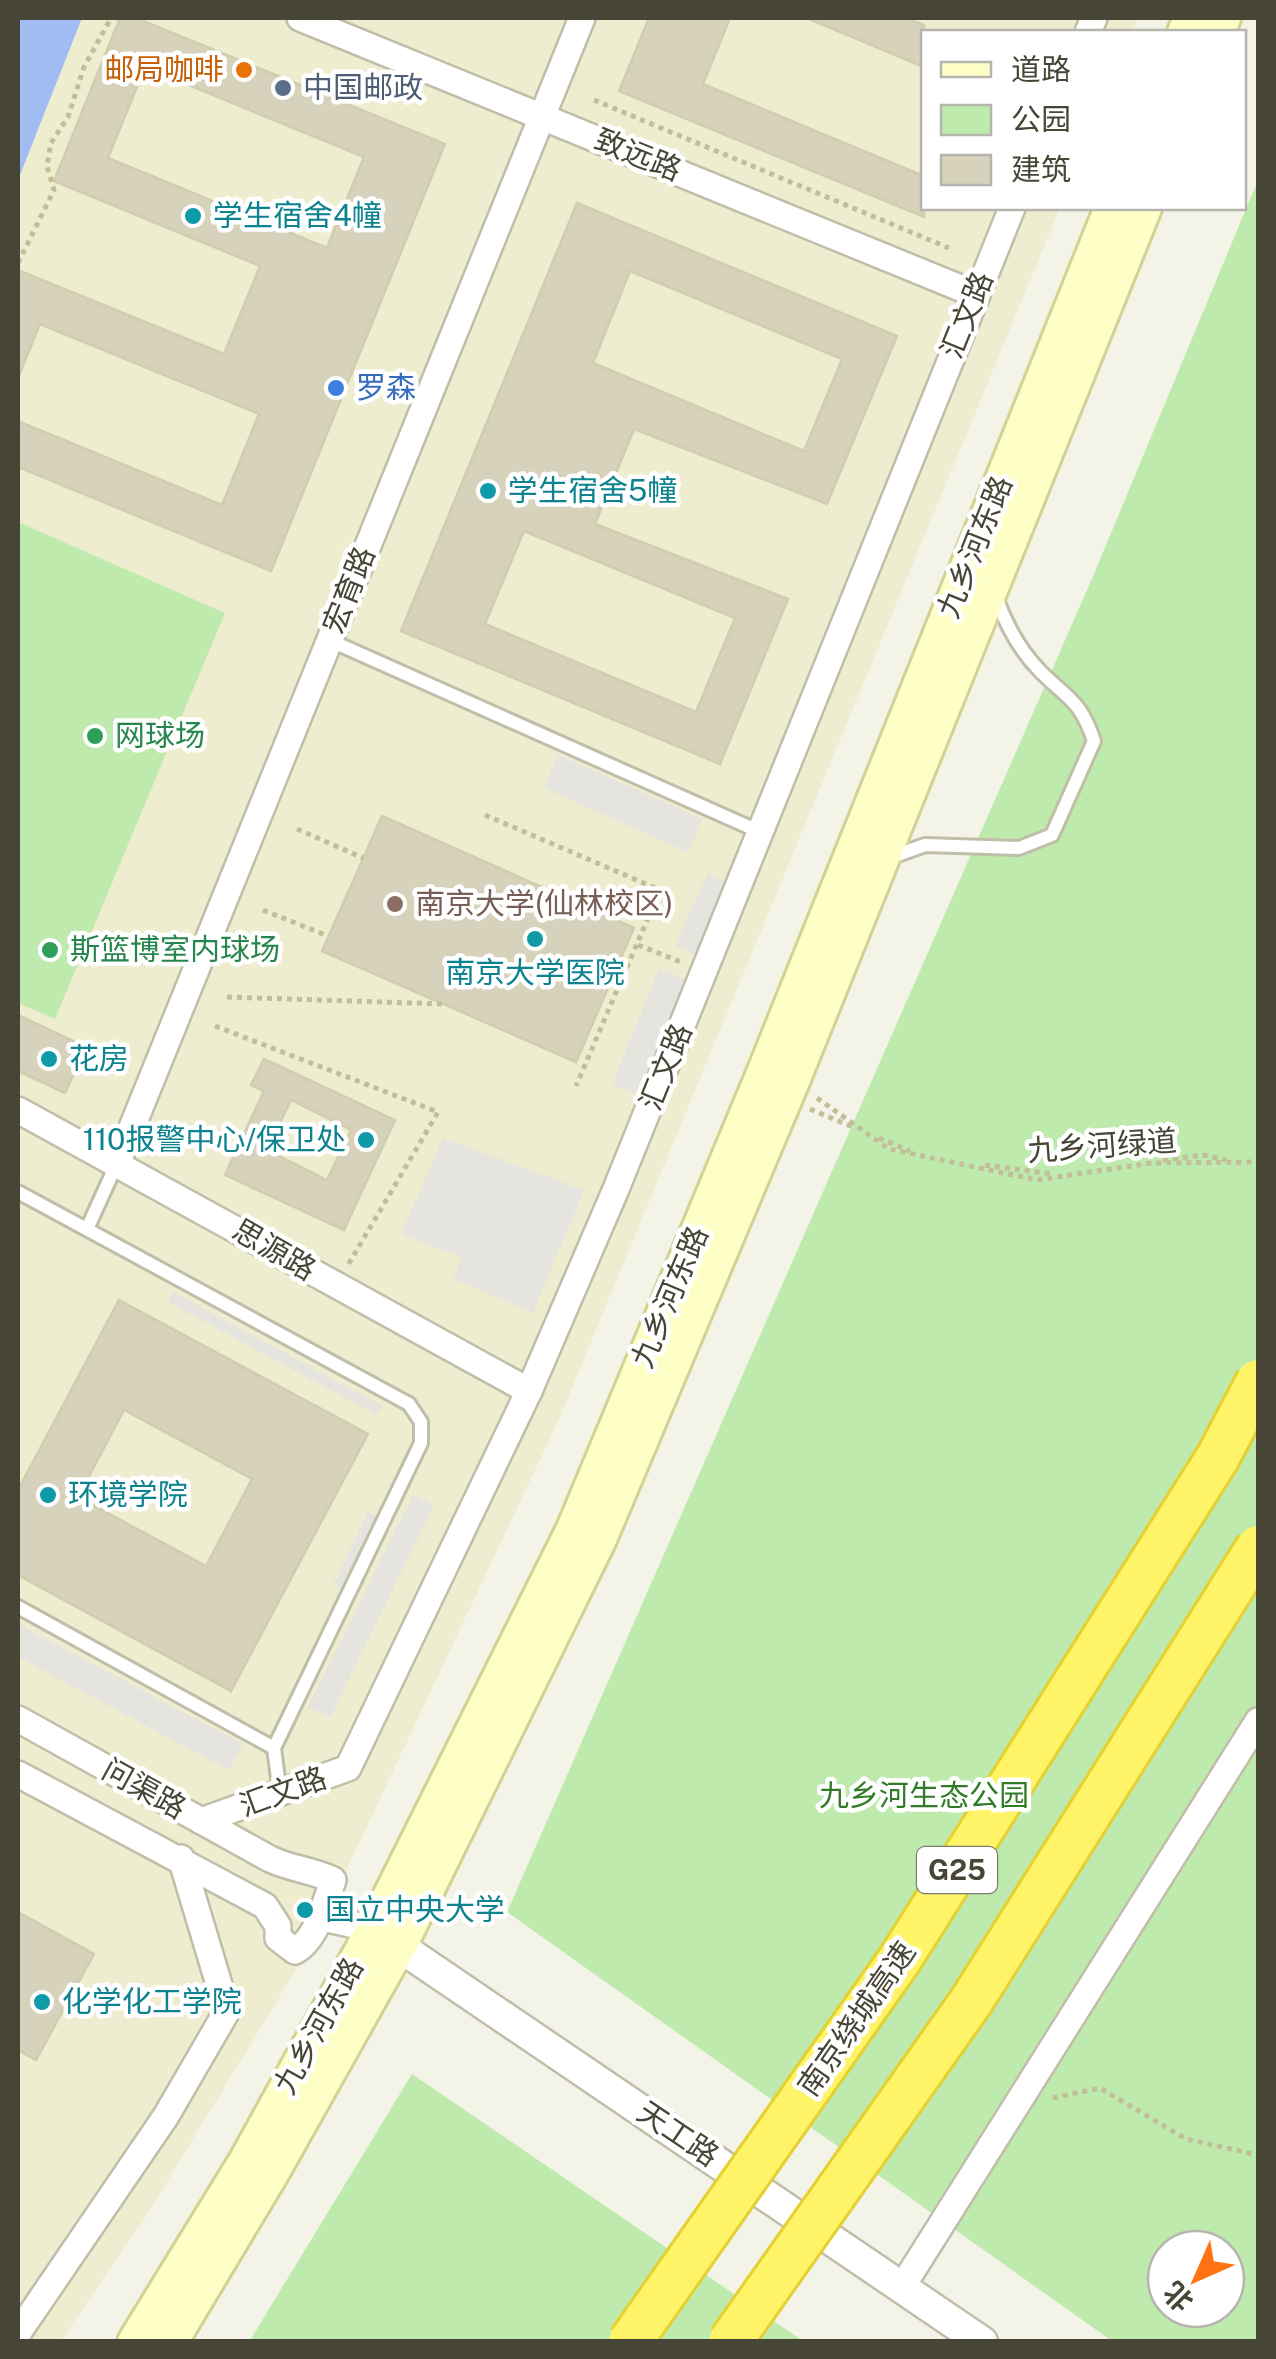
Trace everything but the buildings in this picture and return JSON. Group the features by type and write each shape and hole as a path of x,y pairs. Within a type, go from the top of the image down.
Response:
{"highway":[{"name":"南京绕城高速","path":"630,2342 900,1960 1218,1457 1258,1382"},
{"name":"G25","path":"730,2342 972,2000 1258,1548"}],"main road":[{"name":"九乡河东路","path":"171,2342 273,2172 387,1937 573,1528 764,1071 1110,210"},
{"name":"九乡河东路","path":"134,2342 387,1937 600,1539 789,1090 1145,210"}],"street":[{"name":"致远路","path":"300,18 975,294"},
{"name":"宏育路","path":"118,1162 582,18"},
{"name":"汇文路","path":"201,1821 348,1768 529,1391 704,972 1011,210"},
{"name":"思源路","path":"18,1110 529,1391"},
{"name":"问渠路","path":"18,1719 270,1859 303,1874 316,1872 333,1880 323,1918 295,1950 278,1938 278,1926 266,1906 18,1774"},
{"path":"902,2287 1258,1721"},
{"path":"18,2334 166,2116 227,2011 181,1858"},
{"path":"323,1918 387,1937"},
{"name":"天工路","path":"387,1937 982,2342"}],"lane":[{"path":"882,860 925,845 1019,848 1052,835 1094,741 1082,708 1039,670 1007,628 992,586"},
{"path":"329,640 758,831"},
{"path":"87,1229 118,1162"},
{"path":"18,1192 409,1404 421,1422 421,1443 274,1748 280,1794"},
{"path":"18,1607 274,1748"}],"path":[{"path":"18,263 54,190 47,166 51,144 68,118 84,67 111,18"},
{"path":"594,100 948,248"},
{"path":"485,815 660,890 576,1086"},
{"path":"297,829 363,858"},
{"path":"264,910 328,936"},
{"path":"638,945 704,972"},
{"path":"227,997 444,1004"},
{"path":"215,1026 438,1112 336,1285"},
{"path":"789,1090 925,1157 1050,1175 1202,1155 1258,1164"},
{"name":"九乡河绿道","path":"789,1090 890,1149 1037,1180 1151,1163 1258,1164"},
{"path":"1040,2108 1053,2098 1100,2088 1186,2139 1258,2154"}],"shaded area":[{"name":"南京大学(仙林校区)","path":"18,18 1139,18 1133,30 921,30 921,210 1059,210 560,1417 311,1945 145,2218 60,2342 18,2341"},
{"path":"558,755 703,819 688,852 544,788"},
{"path":"708,874 729,883 695,955 675,945"},
{"path":"659,969 686,980 639,1095 612,1085"},
{"path":"443,1138 584,1190 533,1313 454,1279 461,1257 401,1234"},
{"path":"173,1292 382,1406 377,1415 168,1302"},
{"path":"413,1494 434,1505 330,1718 308,1707"},
{"path":"368,1512 376,1516 341,1589 333,1585"},
{"path":"18,1624 243,1744 229,1770 18,1657"}],"green space":[{"name":"九乡河生态公园","path":"1258,180 1258,2341 1112,2341 507,1912 1094,574"},
{"name":"网球场","path":"18,522 225,613 55,1019 18,1003"},
{"path":"412,2074 803,2341 249,2342"}],"water":[{"path":"18,18 82,18 18,180"}],"place":[{"name":"邮局咖啡","path":"244,70"},
{"name":"中国邮政","path":"283,88"},
{"name":"学生宿舍4幢","path":"193,216"},
{"name":"罗森","path":"336,388"},
{"name":"学生宿舍5幢","path":"488,491"},
{"name":"网球场","path":"95,736"},
{"name":"南京大学(仙林校区)","path":"395,904"},
{"name":"南京大学医院","path":"535,939"},
{"name":"斯篮博室内球场","path":"50,950"},
{"name":"花房","path":"49,1059"},
{"name":"110报警中心/保卫处","path":"366,1140"},
{"name":"环境学院","path":"48,1495"},
{"name":"国立中央大学","path":"305,1910"},
{"name":"化学化工学院","path":"42,2002"}]}
